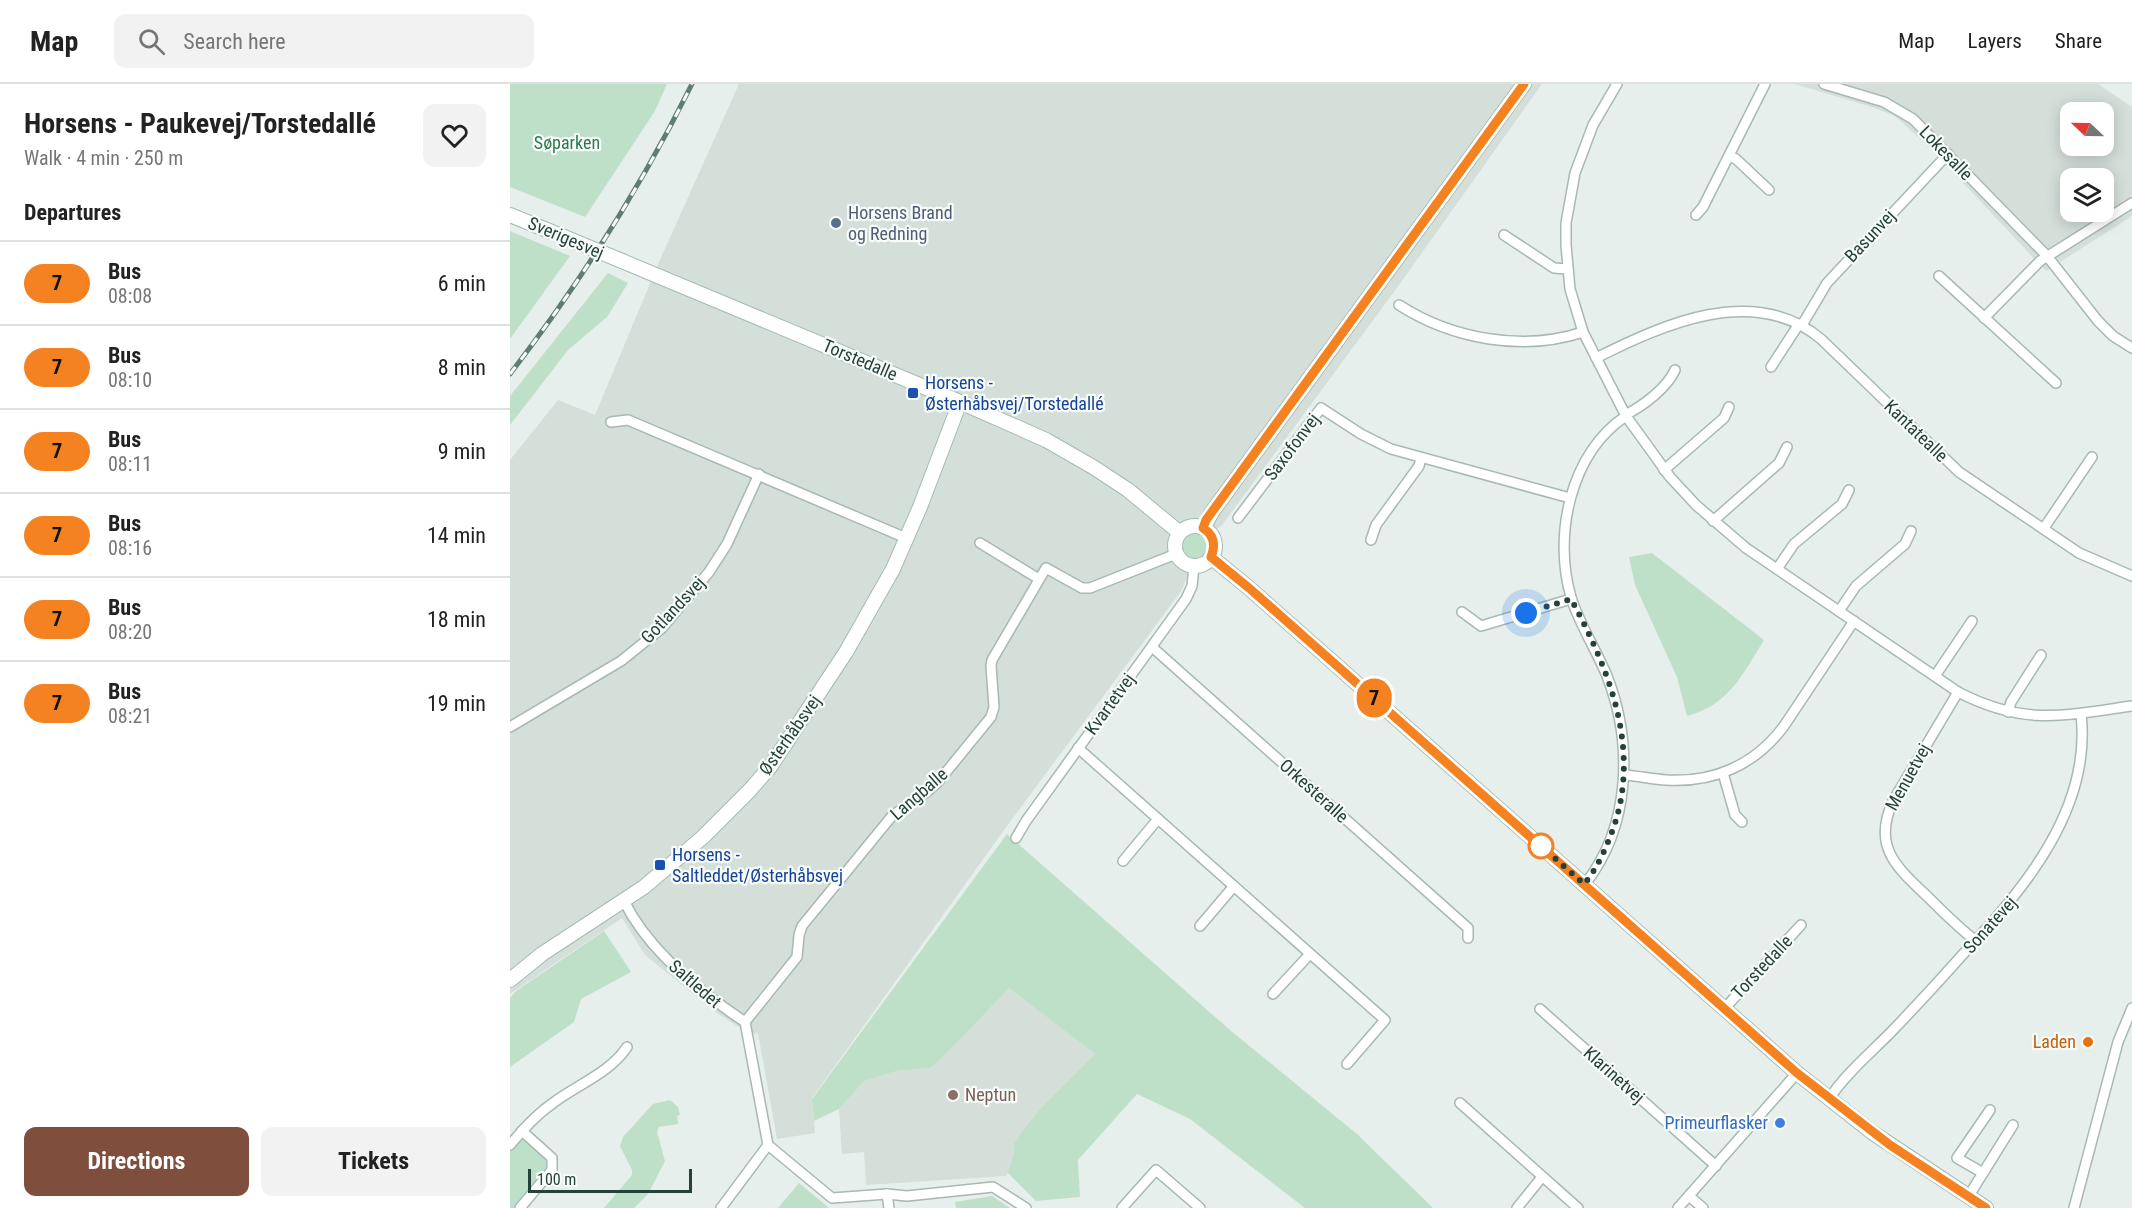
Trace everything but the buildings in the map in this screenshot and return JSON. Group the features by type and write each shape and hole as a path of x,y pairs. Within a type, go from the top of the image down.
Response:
{"street":[{"path":"1203,528 1212,512 1524,84"},
{"path":"1617,84 1593,125 1575,172 1566,223 1567,269 1583,332 1626,416 1664,470 1713,521 1746,548 1958,692 1980,703 2008,712 2037,717 2081,714 2132,706"},
{"path":"1696,215 1703,207 1766,84"},
{"name":"Lokesalle","path":"1824,84 1884,102 1913,119 2047,256 2098,321 2132,348"},
{"name":"Basunvej","path":"1800,324 1827,283 1948,154"},
{"path":"1729,156 1736,159 1769,190"},
{"path":"1984,318 2034,265 2132,203"},
{"name":"Sverigesvej","path":"510,215 622,261"},
{"path":"1504,236 1554,268 1567,269"},
{"name":"Torstedalle","path":"622,261 960,402 1072,454 1128,490 1180,532"},
{"path":"1939,276 2056,383"},
{"path":"1399,305 1425,320 1480,337 1534,341 1583,332"},
{"name":"Kantatealle","path":"1596,358 1654,332 1698,317 1726,311 1775,314 1800,324 1821,339 1959,472 2079,553 2132,576"},
{"path":"1771,367 1800,324"},
{"path":"1584,884 1603,854 1616,822 1624,775 1623,733 1613,692 1571,599 1564,553 1570,498 1578,477 1593,451 1608,432 1670,380 1676,370"},
{"name":"Østerhåbsvej","path":"510,980 542,954 644,887 703,837 770,767 846,652 893,569 960,402"},
{"path":"1664,470 1724,418 1729,407"},
{"name":"Saxofonvej","path":"1238,518 1322,408 1378,443 1421,458 1570,498"},
{"path":"611,422 628,420 906,538"},
{"path":"1713,521 1779,463 1787,447"},
{"path":"2043,528 2092,457"},
{"path":"1371,540 1376,525 1419,466 1421,458"},
{"name":"Gotlandsvej","path":"511,723 621,661 662,628 688,599 721,554 759,474"},
{"path":"1778,569 1794,544 1842,504 1849,490"},
{"path":"1191,526 1203,528 1214,540 1211,557 1206,562 1194,566 1183,562 1176,554 1174,544 1180,532 1191,526"},
{"path":"1839,611 1856,586 1905,544 1911,531"},
{"path":"980,543 1040,579 1046,568 1082,588 1090,588 1176,554"},
{"name":"Torstedalle","path":"1211,557 1257,595 1797,1073 1906,1157 1986,1208"},
{"name":"Kvartetvej","path":"1016,838 1186,599 1192,586 1194,566"},
{"name":"Langballe","path":"744,1022 798,957 798,934 802,926 892,816 938,782 991,717 994,707 992,660 1040,579"},
{"path":"1462,612 1481,626 1571,599"},
{"path":"1624,775 1684,780 1723,774 1754,757 1774,738 1854,621"},
{"path":"1935,676 1972,621"},
{"name":"Orkesteralle","path":"1152,647 1468,928 1468,938"},
{"path":"2008,712 2010,702 2041,655"},
{"name":"Menuetvej","path":"1958,692 1893,801 1887,813 1884,836 1887,850 1899,869 1976,941"},
{"name":"Sonatevej","path":"1829,1099 1976,941 2030,877 2058,827 2075,784 2081,763 2083,740 2081,714"},
{"path":"1078,748 1385,1020 1347,1064"},
{"path":"1723,774 1735,814 1742,822"},
{"path":"1123,861 1158,819"},
{"path":"1200,926 1234,886"},
{"name":"Saltledet","path":"624,901 652,945 723,1008 744,1022"},
{"name":"Torstedalle","path":"1724,1009 1801,925"},
{"path":"1273,994 1310,955"},
{"path":"2073,1208 2118,1042 2132,1008"},
{"name":"Klarinetvej","path":"1540,1009 1716,1166"},
{"path":"744,1022 768,1145 832,1198 887,1194 907,1196 993,1187 1026,1208"},
{"path":"510,1145 552,1103 619,1059 627,1047"},
{"path":"1678,1208 1797,1073"},
{"path":"1460,1102 1578,1208"},
{"path":"1983,1173 1958,1158 1990,1110"},
{"path":"1968,1197 2013,1125"},
{"path":"520,1208 552,1170 552,1158 522,1131"},
{"path":"721,1208 768,1145"},
{"path":"1122,1208 1156,1170 1200,1208"},
{"path":"1517,1208 1542,1177"},
{"path":"887,1194 889,1208"},
{"path":"1689,1196 1703,1208"}],"shaded area":[{"path":"739,84 1542,84 1399,285 1222,525 1198,545 1182,590 1004,830 812,1098 815,1133 777,1139 758,1033 751,1035 717,1013 645,955 622,918 510,994 510,460 558,400 595,415 659,262"},
{"path":"1795,84 2098,84 2132,107 2132,216 2046,271 1932,150 1895,116"},
{"name":"Neptun","path":"1009,987 1095,1054 1015,1156 1013,1165 1006,1176 866,1185 864,1152 842,1154 839,1109 863,1081 897,1071 930,1068"}],"green space":[{"name":"Søparken","path":"510,84 667,84 655,111 585,217 510,187"},
{"path":"510,231 570,256 510,339"},
{"path":"608,273 628,283 607,317 568,350 510,425 510,396"},
{"path":"1194,532 1204,536 1208,546 1204,556 1194,560 1184,556 1180,546 1184,536"},
{"path":"1652,553 1764,640 1741,677 1724,696 1714,704 1687,716 1677,677 1635,585 1629,557"},
{"path":"1007,834 1230,1030 1357,1134 1433,1208 1305,1208 1190,1119 1137,1094 1078,1160 1080,1197 1036,1201 1008,1173 1014,1154 1014,1143 1039,1110 1095,1054 1009,988 930,1068 897,1071 864,1081 839,1109 814,1121 812,1099"},
{"path":"604,931 631,972 581,999 574,1022 510,1067 510,998 516,991"},
{"path":"670,1100 678,1107 680,1115 677,1116 678,1124 659,1127 657,1132 665,1161 648,1194 634,1208 604,1208 632,1175 632,1170 620,1146 623,1137 653,1104"},
{"path":"524,1140 549,1162 550,1167 515,1208 510,1208 510,1151 518,1142"},
{"path":"799,1183 829,1208 778,1208"},
{"path":"992,1196 1010,1208 956,1208 955,1202"}],"railway":[{"path":"510,374 561,305 608,234 652,160 692,84"}],"bus line":[{"name":"7","path":"1524,84 1206,520 1203,528 1212,536 1215,544 1211,557 1249,588 1797,1073 1906,1157 1986,1208"}],"place":[{"name":"Horsens Brand og Redning","path":"836,223"},
{"name":"Horsens - Østerhåbsvej/Torstedallé","path":"913,393"},
{"name":"Horsens - Saltleddet/Østerhåbsvej","path":"660,865"},
{"name":"Laden","path":"2088,1042"},
{"name":"Neptun","path":"953,1095"},
{"name":"Primeurflasker","path":"1780,1123"}],"route":[{"path":"1526,613 1571,599 1606,673 1619,712 1623,733 1624,775 1616,822 1607,845 1584,884 1541,846"}]}
